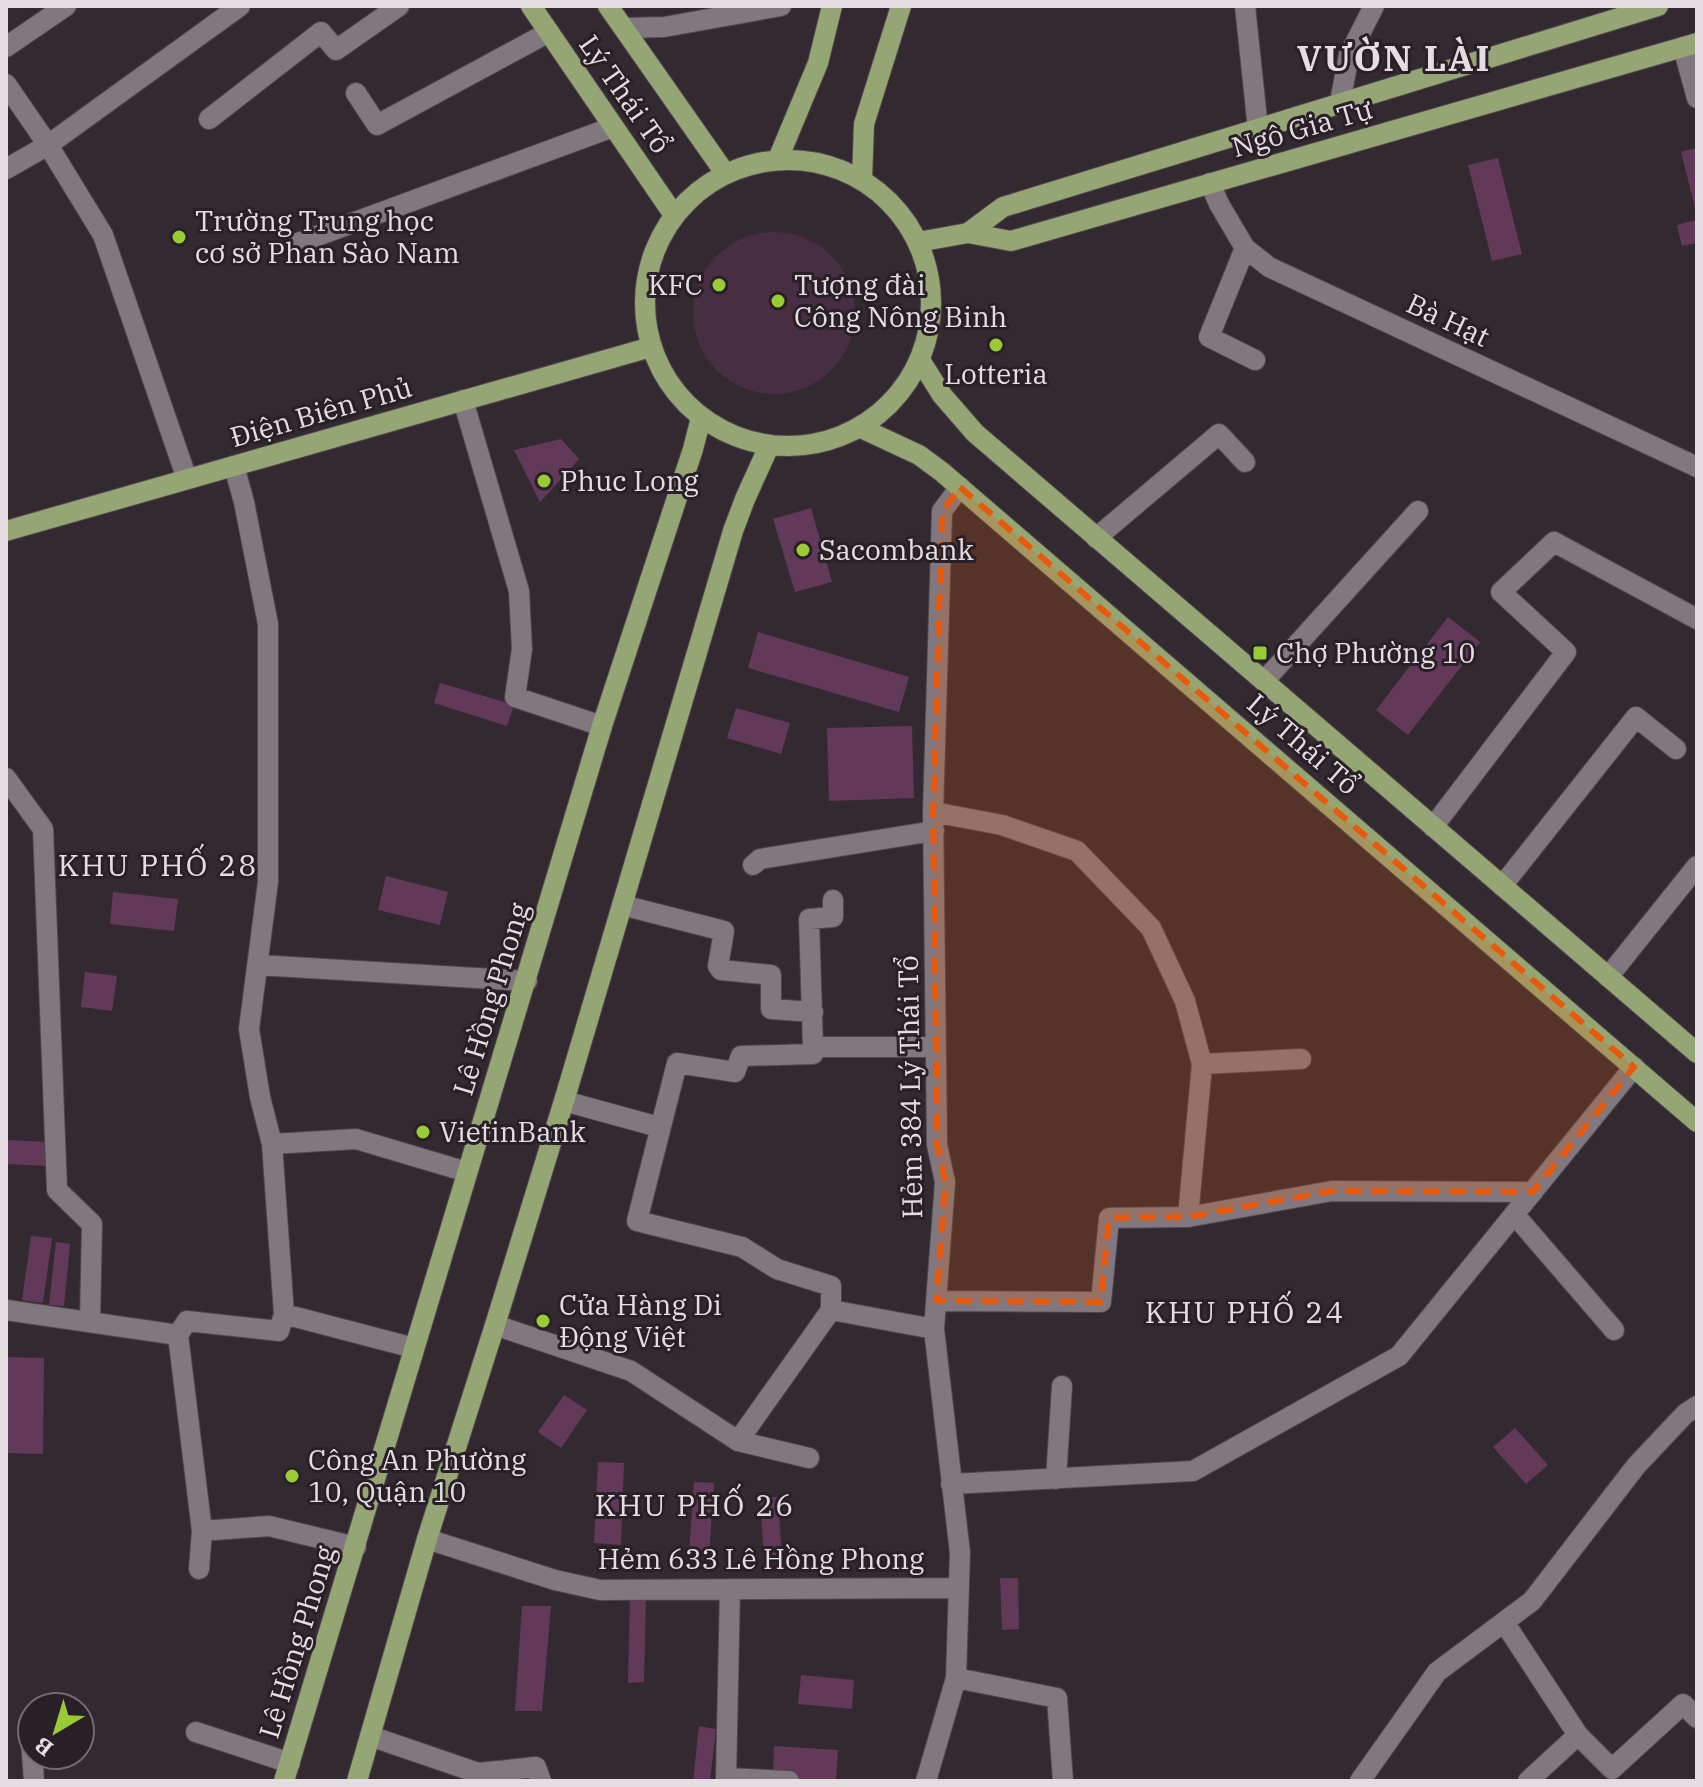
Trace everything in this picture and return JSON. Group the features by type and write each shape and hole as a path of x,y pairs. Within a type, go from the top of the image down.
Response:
{"main road":[{"name":"Lý Thái Tổ","path":"531,6 674,215"},
{"name":"Lý Thái Tổ","path":"608,6 725,173"},
{"path":"778,159 818,63 832,6"},
{"path":"862,180 864,124 901,6"},
{"name":"Ngô Gia Tự","path":"968,233 1003,207 1658,6"},
{"name":"Ngô Gia Tự","path":"918,242 968,233 1011,241 1690,45"},
{"path":"778,159 805,160 833,167 862,180 884,197 904,218 918,242 932,295 929,328 920,360 906,387 886,409 861,428 832,441 801,447 769,446 739,437 701,418 664,377 651,347 644,313 646,278 656,244 674,215 697,191 725,173 778,159"},
{"name":"Điện Biên Phủ","path":"6,531 651,347"},
{"name":"Lý Thái Tổ","path":"920,360 942,395 975,433 1697,1053"},
{"name":"Lê Hồng Phong","path":"287,1772 602,726 701,418"},
{"name":"Lý Thái Tổ","path":"861,428 919,455 960,487 1697,1122"},
{"path":"357,1781 427,1539 564,1101 733,531 769,446"}],"street":[{"path":"6,47 66,6"},
{"path":"6,169 48,145 240,6"},
{"path":"209,119 321,32 336,50 399,6"},
{"path":"624,28 664,27 781,6"},
{"path":"1245,6 1258,129"},
{"path":"1340,102 1349,55 1374,6"},
{"path":"356,93 377,125 549,32"},
{"path":"1690,45 1697,98"},
{"path":"6,84 103,235 187,479"},
{"path":"298,243 613,127"},
{"name":"Bà Hạt","path":"1210,183 1245,248 1269,267 1697,467"},
{"path":"1245,248 1209,337 1255,360"},
{"path":"463,400 519,591 522,649 515,697 602,726"},
{"path":"1096,538 1219,434 1245,462"},
{"path":"199,1569 202,1531 178,1335 187,1321 279,1331 284,1314 272,1144 260,1097 249,1029 268,882 268,624 234,466"},
{"name":"Hẻm 384 Lý Thái Tổ","path":"926,1781 956,1678 960,1553 934,1329 945,1182 937,1145 933,822 942,511 960,487"},
{"path":"1264,681 1418,511"},
{"path":"1433,827 1566,652 1501,592 1554,542 1697,619"},
{"path":"1502,886 1636,717 1676,749"},
{"path":"6,778 43,829 57,1190 92,1224 90,1321"},
{"path":"753,865 760,859 933,822 1002,825 1077,851 1151,928 1185,1001 1202,1064 1188,1217"},
{"path":"1608,977 1697,866"},
{"path":"738,1441 831,1310 831,1286 777,1269 742,1247 637,1221 677,1063 735,1072 741,1056 813,1054 809,919 833,917 833,900"},
{"path":"622,905 724,931 718,966 721,970 771,975 771,1009 813,1012"},
{"path":"258,965 527,981"},
{"path":"813,1047 936,1047"},
{"path":"1202,1064 1301,1059"},
{"path":"951,1484 1193,1471 1399,1356 1634,1067"},
{"path":"564,1101 659,1127"},
{"path":"272,1144 356,1139 467,1172"},
{"path":"936,1301 1101,1302 1109,1218 1188,1217 1332,1191 1533,1192"},
{"path":"1514,1214 1614,1330"},
{"path":"6,1310 178,1335"},
{"path":"831,1310 934,1329"},
{"path":"284,1314 414,1348"},
{"path":"495,1325 631,1371 738,1441 809,1458"},
{"path":"1056,1479 1062,1386"},
{"path":"1360,1781 1437,1672 1532,1601 1636,1466 1685,1414 1697,1406"},
{"path":"202,1531 269,1526 356,1547"},
{"name":"Hẻm 633 Lê Hồng Phong","path":"427,1539 555,1580 600,1590 959,1588"},
{"path":"730,1589 726,1778 789,1781"},
{"path":"1504,1622 1578,1735 1618,1775 1683,1704 1697,1718"},
{"path":"956,1678 1057,1698 1063,1781"},
{"path":"196,1732 287,1772"},
{"path":"1528,1781 1578,1735"},
{"path":"370,1736 478,1773 536,1767 541,1781"}],"highlighted area":[{"path":"960,487 1634,1067 1533,1192 1332,1191 1188,1217 1109,1218 1101,1302 936,1301 945,1182 937,1145 933,812 942,511"}],"shaded area":[{"path":"774,232 805,238 831,256 849,282 855,313 849,344 831,370 805,388 774,394 743,388 717,370 699,344 693,313 699,282 717,256 743,238"}],"building":[{"path":"1697,148 1697,210 1696,211 1681,152"},
{"path":"1498,158 1522,254 1492,261 1468,165"},
{"path":"1697,220 1697,243 1682,246 1677,225"},
{"name":"Phuc Long","path":"561,439 579,459 540,502 514,450"},
{"name":"Sacombank","path":"811,508 832,582 795,592 773,519"},
{"path":"1448,617 1480,642 1408,735 1376,710"},
{"path":"758,632 909,677 899,712 748,668"},
{"path":"440,683 514,705 507,726 434,703"},
{"path":"736,708 790,723 781,754 727,738"},
{"path":"912,726 914,798 829,801 827,728"},
{"path":"386,876 448,892 440,925 378,910"},
{"path":"113,892 178,899 174,931 110,924"},
{"path":"85,972 117,976 112,1011 81,1007"},
{"path":"6,1140 47,1142 49,1166 6,1164"},
{"path":"31,1236 52,1238 43,1303 22,1300"},
{"path":"56,1242 70,1244 64,1306 49,1305"},
{"path":"6,1357 44,1358 43,1454 6,1453"},
{"path":"564,1395 587,1410 561,1448 538,1432"},
{"path":"1515,1428 1548,1465 1526,1484 1493,1447"},
{"path":"598,1462 624,1463 621,1545 594,1543"},
{"path":"694,1482 714,1483 709,1555 689,1554"},
{"path":"760,1497 778,1497 782,1558 764,1559"},
{"path":"1000,1578 1018,1578 1019,1629 1002,1630"},
{"path":"630,1596 646,1596 644,1682 628,1683"},
{"path":"522,1606 551,1606 542,1711 515,1711"},
{"path":"801,1675 854,1680 852,1709 798,1704"},
{"path":"699,1726 716,1729 710,1781 693,1781"},
{"path":"774,1746 838,1750 836,1781 773,1779"}],"place":[{"name":"Trường Trung học cơ sở Phan Sào Nam","path":"179,237"},
{"name":"KFC","path":"719,285"},
{"name":"Tượng đài Công Nông Binh","path":"778,301"},
{"name":"Lotteria","path":"996,345"},
{"name":"Phuc Long","path":"544,481"},
{"name":"Sacombank","path":"803,550"},
{"name":"Chợ Phường 10","path":"1260,653"},
{"name":"VietinBank","path":"423,1132"},
{"name":"Cửa Hàng Di Động Việt","path":"543,1321"},
{"name":"Công An Phường 10, Quận 10","path":"292,1476"}],"district":[{"name":"VƯỜN LÀI","path":"1394,58"},
{"name":"KHU PHỐ 28","path":"158,866"},
{"name":"KHU PHỐ 24","path":"1245,1313"},
{"name":"KHU PHỐ 26","path":"695,1506"}]}
